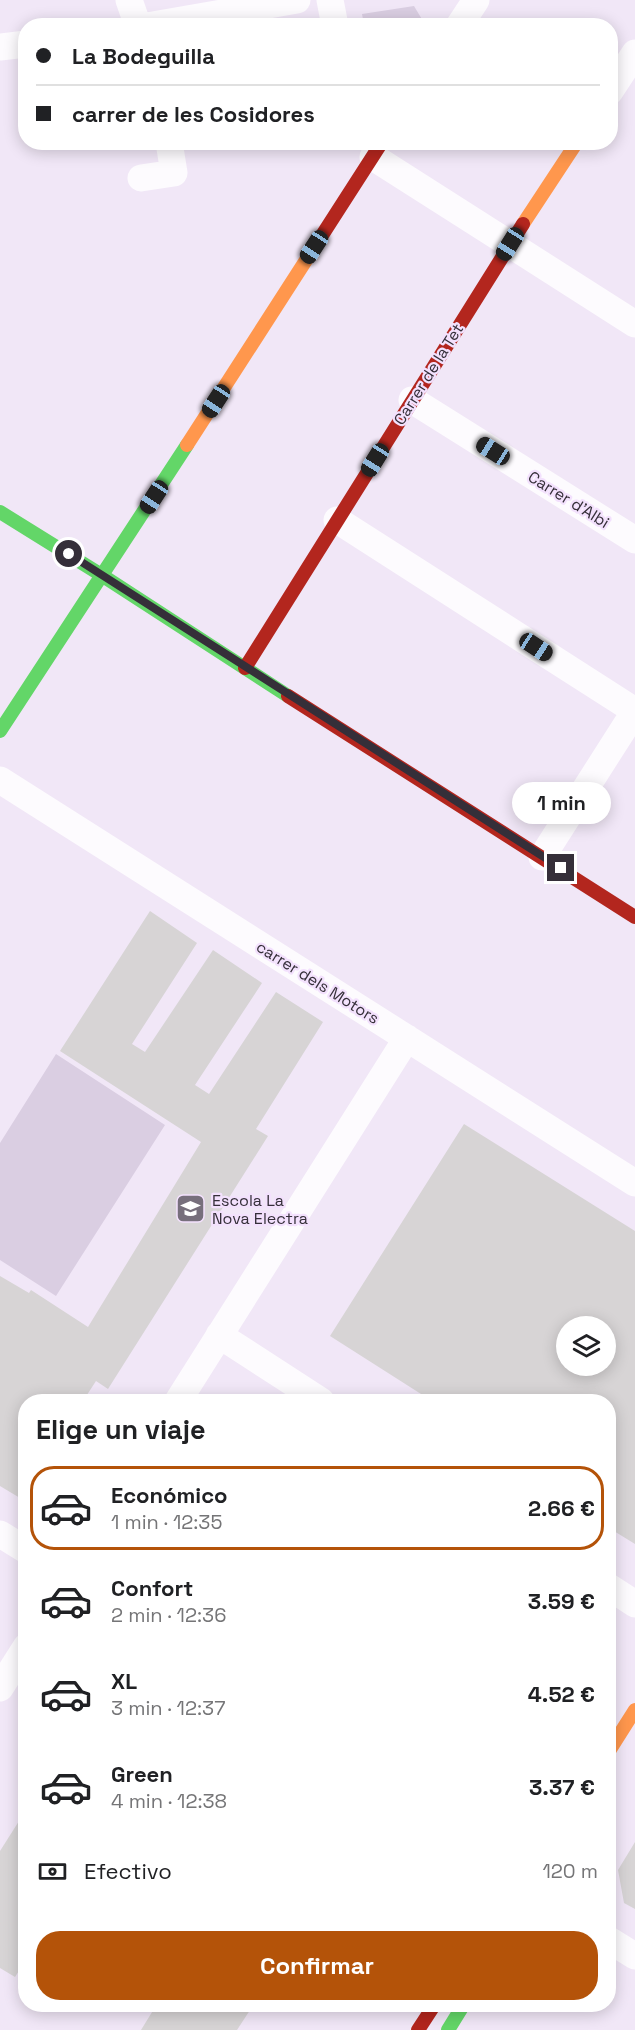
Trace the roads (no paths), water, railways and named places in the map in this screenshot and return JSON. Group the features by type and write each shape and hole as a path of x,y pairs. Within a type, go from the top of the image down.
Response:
{"street":[{"path":"129,0 135,18"},
{"path":"193,18 297,0"},
{"path":"330,0 333,18"},
{"path":"464,18 476,0"},
{"path":"0,48 18,45"},
{"path":"618,79 635,53"},
{"path":"141,177 174,173 170,150"},
{"name":"Carrer de la Tet","path":"245,668 510,244 572,150"},
{"path":"0,731 103,576 369,153 635,324"},
{"name":"Carrer d'Albi","path":"412,400 635,540"},
{"path":"0,512 635,917"},
{"path":"337,520 635,711 542,856"},
{"name":"carrer dels Motors","path":"0,780 635,1184"},
{"path":"182,1394 407,1038"},
{"path":"219,1335 310,1394"},
{"path":"0,1534 18,1545"},
{"path":"616,1592 635,1604"},
{"path":"0,1688 18,1660"},
{"path":"616,1739 635,1710"},
{"path":"616,1944 635,1956"},
{"path":"418,2030 430,2012"},
{"path":"448,2030 459,2012"}],"place":[{"name":"Escola La Nova Electra","path":"191,1209"}]}
